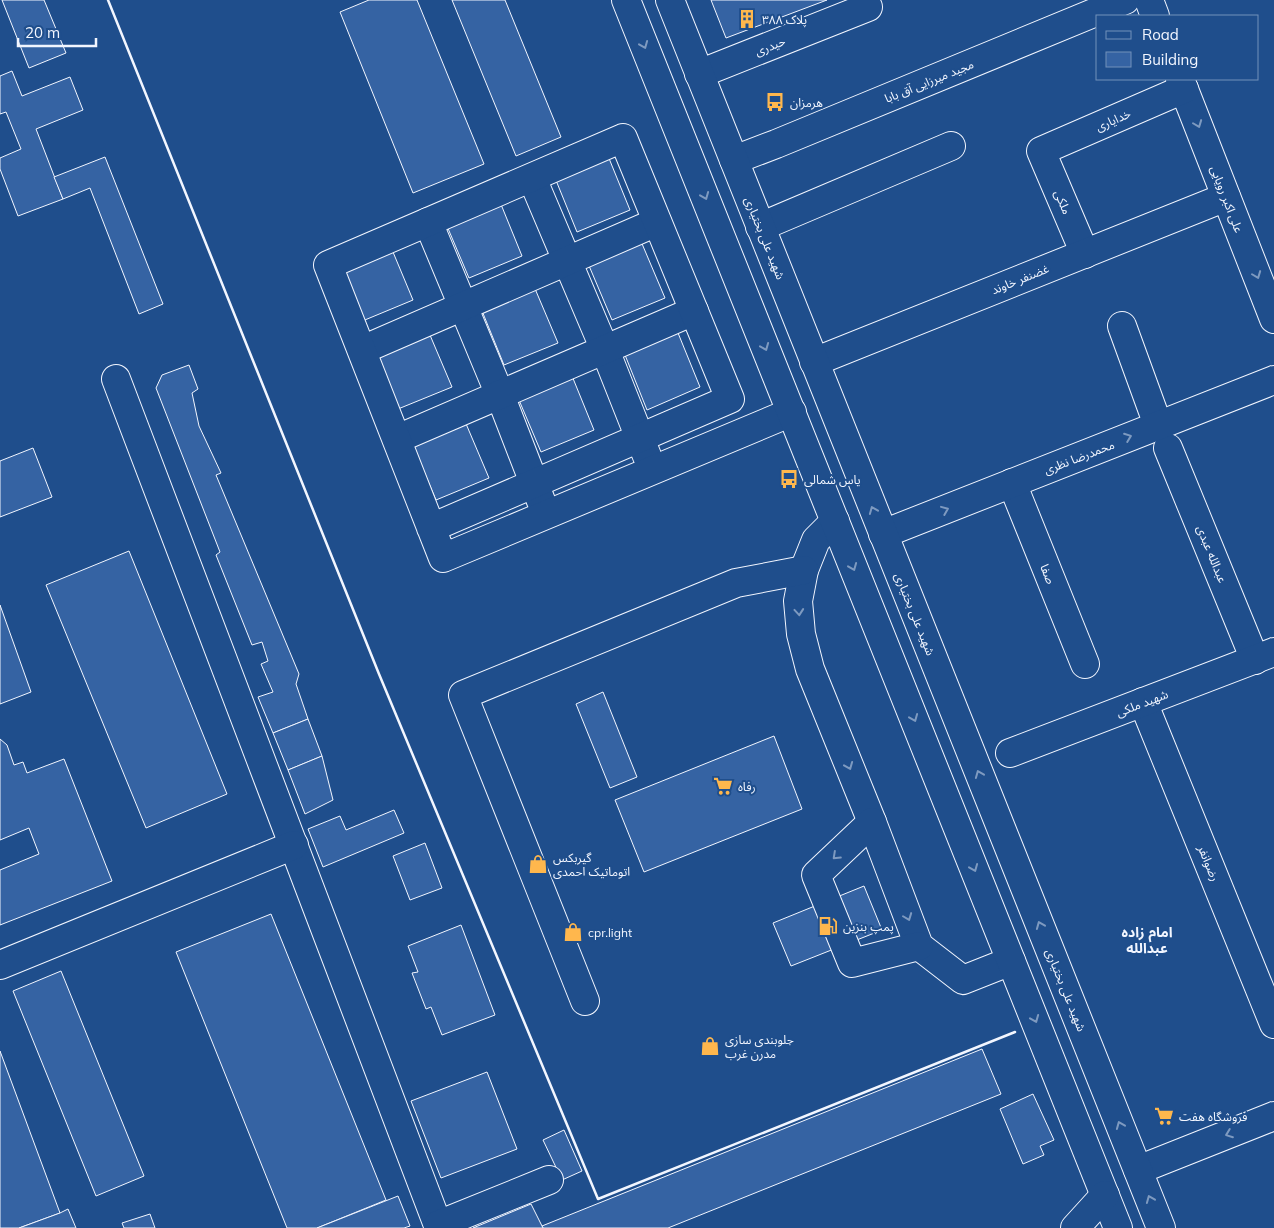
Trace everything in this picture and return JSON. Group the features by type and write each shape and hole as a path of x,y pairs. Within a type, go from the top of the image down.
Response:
{"street":[{"path":"626,0 1118,1228"},
{"name":"شهید علی بختیاری","path":"670,0 1161,1228"},
{"name":"مجید میرزایی آق بابا","path":"734,160 1125,0"},
{"path":"1149,0 1155,15"},
{"name":"حیدری","path":"699,74 868,7"},
{"name":"خدایاری","path":"1041,151 1182,84"},
{"name":"علی اکبر رویایی","path":"1182,84 1274,319"},
{"path":"431,528 730,399 623,138 328,265 397,439 431,528 443,558 792,412"},
{"path":"760,227 951,146"},
{"name":"ملکی","path":"1041,151 1084,254"},
{"path":"532,178 605,350 653,471"},
{"name":"غضنفر خاوند","path":"814,362 1226,198"},
{"path":"428,222 500,395 546,514"},
{"path":"362,350 657,222"},
{"path":"397,439 694,311"},
{"path":"1122,326 1163,437"},
{"path":"116,379 438,1227 549,1180"},
{"name":"محمدرضا نظری","path":"883,534 1012,483 1163,437 1274,380"},
{"name":"عبدالله عبدی","path":"1163,437 1265,656"},
{"name":"صفا","path":"1012,483 1084,664"},
{"path":"835,522 816,540 804,570 798,601 801,634 810,669 872,822 919,946 963,980 1011,961"},
{"path":"585,1001 463,696 736,583 804,570"},
{"name":"شهید ملکی","path":"1010,753 1265,656"},
{"name":"رضوانفر","path":"1143,702 1274,1024"},
{"path":"872,822 816,875 852,963 919,946"},
{"path":"0,965 294,845"},
{"path":"1138,1170 1274,1116"},
{"path":"1075,1228 1105,1194"}],"building":[{"path":"2,0 44,0 66,53 29,68"},
{"path":"369,0 417,0 484,164 413,193 340,12"},
{"path":"452,0 505,0 561,137 516,156"},
{"name":"پلاک ۳۸۸","path":"711,0 827,0 726,38"},
{"path":"12,71 22,96 70,77 83,110 36,129 63,199 18,216 0,169 0,158 21,149 6,112 0,114 0,76"},
{"path":"606,151 630,210 577,232 553,173"},
{"path":"105,157 163,304 139,314 90,188 63,199 54,177"},
{"path":"498,197 522,256 469,278 444,219"},
{"path":"640,239 665,298 612,320 587,261"},
{"path":"388,240 413,300 360,322 335,262"},
{"path":"533,284 558,343 504,365 480,306"},
{"path":"427,328 452,387 398,409 374,350"},
{"path":"676,328 700,387 647,410 623,350"},
{"path":"189,365 198,389 192,393 199,426 221,473 216,475 299,674 296,684 308,719 273,733 258,697 273,692 261,664 268,661 262,642 252,645 216,555 220,552 156,388 162,375"},
{"path":"570,371 594,430 541,452 516,393"},
{"path":"464,419 489,478 436,500 411,441"},
{"path":"33,448 52,497 0,517 0,461"},
{"path":"129,551 227,794 146,828 46,585"},
{"path":"0,605 31,692 0,704"},
{"path":"603,692 637,777 610,788 576,704"},
{"path":"308,719 322,756 288,770 273,733"},
{"path":"774,736 802,809 644,872 615,800"},
{"path":"0,739 7,745 14,765 23,762 27,773 64,759 112,881 0,925 0,870 39,854 29,828 0,840"},
{"path":"322,756 333,800 305,814 288,770"},
{"path":"394,810 404,833 323,867 308,829 340,816 346,830"},
{"path":"425,843 442,888 410,900 393,856"},
{"name":"پمپ بنزین","path":"864,886 882,930 791,966 773,923"},
{"path":"271,914 386,1200 317,1228 287,1228 176,952"},
{"path":"461,925 495,1015 442,1035 431,1007 426,1009 412,973 418,972 408,946"},
{"path":"61,971 144,1176 96,1196 13,991"},
{"path":"982,1049 1001,1094 668,1228 543,1228 542,1226"},
{"path":"0,1051 60,1213 19,1228 0,1228"},
{"path":"487,1072 517,1149 441,1178 411,1101"},
{"path":"1033,1094 1054,1140 1040,1146 1044,1155 1023,1164 1000,1109"},
{"path":"564,1130 582,1171 562,1180 543,1140"},
{"path":"398,1196 410,1226 404,1228 317,1228"},
{"path":"531,1204 543,1228 473,1228"},
{"path":"68,1209 76,1228 19,1228 60,1213"},
{"path":"150,1214 155,1228 124,1228 122,1223"}],"wall":[{"path":"108,0 379,674 598,1199 1015,1032"}],"place":[{"name":"پلاک ۳۸۸","path":"747,19"},
{"name":"هرمزان","path":"775,102"},
{"name":"یاس شمالی","path":"789,479"},
{"name":"رفاه","path":"723,786"},
{"name":"گیربکس اتوماتیک احمدی","path":"538,864"},
{"name":"پمپ بنزین","path":"828,926"},
{"name":"cpr.light","path":"573,932"},
{"name":"جلوبندی سازی مدرن غرب","path":"710,1046"},
{"name":"فروشگاه هفت","path":"1164,1116"}],"district":[{"name":"امام زاده عبدالله","path":"1147,940"}]}
